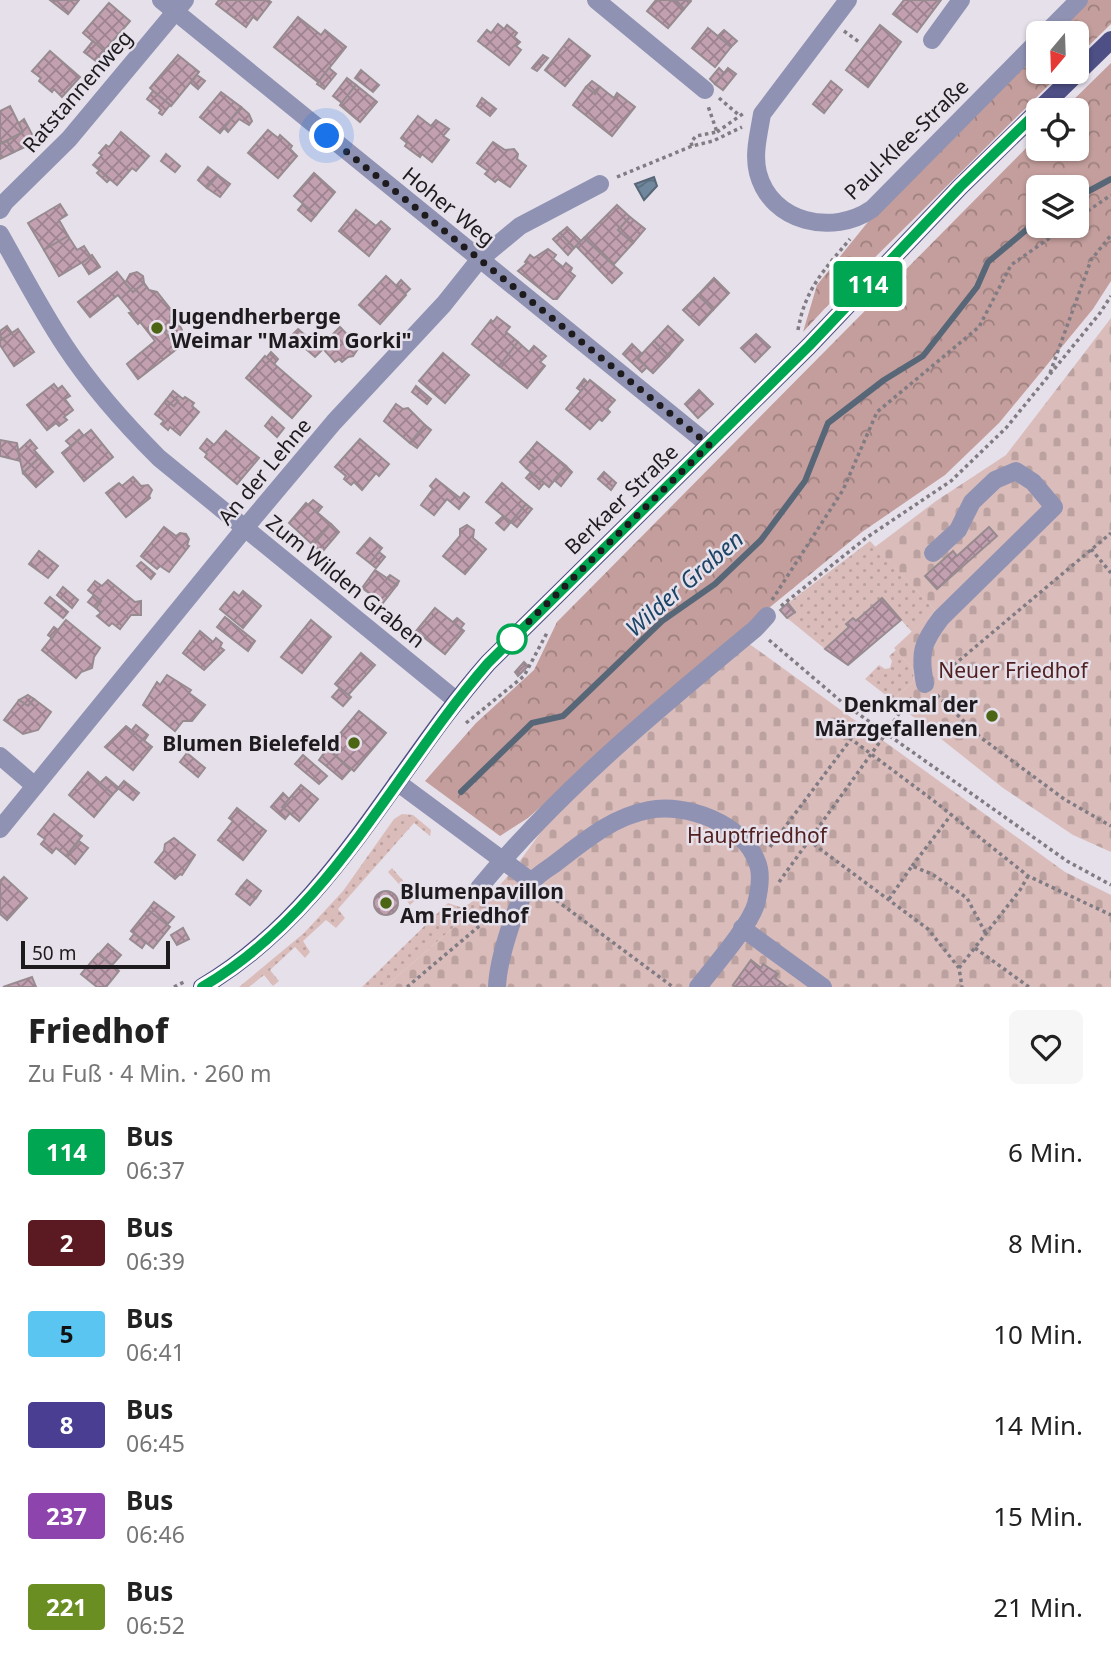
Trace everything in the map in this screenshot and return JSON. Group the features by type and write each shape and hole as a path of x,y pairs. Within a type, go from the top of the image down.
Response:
{"main road":[{"name":"Berkaer Straße","path":"1051,98 1111,40"},
{"name":"Berkaer Straße","path":"202,987 255,952 293,916 345,853 488,663 809,346 960,187 1026,123"}],"street":[{"name":"Hoher Weg","path":"161,0 181,6 479,260 709,445"},
{"path":"596,0 705,90"},
{"name":"Paul-Klee-Straße","path":"848,0 762,114 756,160 759,175 776,204 791,215 810,222 829,224 851,221 872,209 1026,53"},
{"path":"932,40 961,0"},
{"path":"1058,21 1079,0"},
{"name":"Ratstannenweg","path":"0,210 69,139 181,6"},
{"name":"An der Lehne","path":"0,829 334,422 444,304 479,260 520,226 600,184"},
{"name":"Zum Wilden Graben","path":"0,234 65,346 124,422 159,458 457,701"},
{"path":"925,684 920,660 928,635 941,618 1054,507 1033,482 1016,471 1005,475 995,480 972,502 958,530 933,553"},
{"path":"479,888 559,799 637,727 761,623"},
{"path":"0,756 35,786"},
{"path":"397,782 448,827 532,882"},
{"path":"497,987 498,967 510,930 532,882 594,833 649,810 684,810 715,821 742,838 758,862 759,888 755,907 698,987"},
{"path":"742,928 823,987"}],"path":[{"path":"729,106 740,116"},
{"path":"692,146 691,142 696,136 717,132 709,109"},
{"path":"600,184 692,146 713,141 762,114"},
{"path":"1089,210 1111,195"},
{"path":"1050,375 1091,260 1111,235"},
{"path":"797,335 804,300 813,283 851,237"},
{"path":"761,623 764,612 843,490 877,412 979,327 1011,265 1050,238"},
{"path":"761,623 866,537 951,481 1006,428 1111,296"},
{"path":"759,888 777,885 902,709 925,684 941,676 1111,533"},
{"path":"1091,550 1111,573"},
{"path":"761,623 843,703 1067,861 1111,885"},
{"path":"462,727 524,676 549,629"},
{"path":"925,684 980,737 1064,799 1111,826"},
{"path":"758,862 850,739 952,814 1028,876 1111,915"},
{"path":"889,899 952,814"},
{"path":"808,840 928,929 959,968 962,987"},
{"path":"912,866 932,874 967,898 986,934"},
{"path":"959,968 1028,876"},
{"path":"532,882 673,987"},
{"path":"407,987 500,908"},
{"path":"975,948 1029,987"}],"green space":[{"path":"1087,0 1111,0 1111,24 1089,45 1089,21 1066,21"},
{"path":"1026,62 1026,84 1050,84 1036,98 1026,98 1026,108 803,332 817,285 876,212"},
{"path":"1111,63 1111,281 1093,309 999,423 945,475 862,532 764,612 528,818 500,836 425,781 476,723 534,670 557,622 1026,148 1026,161 1089,161 1089,98 1075,98"},
{"name":"Neuer Friedhof","path":"1111,318 1111,852 1073,835 1003,788 892,700 913,682 914,670 894,648 935,610 875,547 936,501 1006,455"},
{"path":"870,541 935,610 912,632 882,599 856,621 853,618 846,623 849,627 825,649 787,618 795,612 788,603"},
{"name":"Hauptfriedhof","path":"748,643 1065,872 1111,895 1111,987 385,987 491,895 514,869 562,803"},
{"path":"896,650 914,670 913,682 892,700 865,679 879,665 885,669 890,668 892,661 889,656"},
{"path":"402,814 413,815 431,830 430,836 414,823 338,909 345,918 336,928 326,920 303,941 310,952 305,958 295,947 270,970 279,981 273,986 264,975 249,987 239,987 304,933 343,891 394,819"},
{"path":"392,868 418,898 410,905 403,896 406,892 388,872"},
{"path":"483,894 491,895 385,987 362,987 448,903 463,908"}],"water":[{"path":"654,177 657,186 644,200 635,184"}],"building":[{"path":"50,0 79,0 68,14"},
{"path":"219,0 271,2 257,20 253,17 246,27 216,4"},
{"path":"656,0 674,0 684,9 668,28 647,11"},
{"path":"676,0 690,0 691,1 684,9"},
{"path":"904,0 941,0 917,32 893,14"},
{"path":"109,3 130,21 104,51 83,33"},
{"path":"298,17 321,35 325,30 346,47 318,82 274,47"},
{"path":"498,24 504,29 507,25 517,33 514,37 520,42 516,46 521,50 509,65 478,41 487,30 491,33"},
{"path":"880,25 901,42 868,87 846,70"},
{"path":"708,28 731,47 715,67 692,48"},
{"path":"724,30 737,41 731,47 718,36"},
{"path":"569,39 590,56 565,86 545,70"},
{"path":"93,41 104,51 96,61 84,52"},
{"path":"50,51 80,77 62,97 39,81 41,78 32,71"},
{"path":"178,55 199,72 171,106 150,88"},
{"path":"543,55 548,58 537,71 532,68"},
{"path":"329,68 336,74 324,89 317,84"},
{"path":"719,68 724,73 715,84 710,79"},
{"path":"728,68 736,74 723,90 715,84"},
{"path":"361,70 379,85 373,92 355,78"},
{"path":"197,75 205,81 198,89 191,83"},
{"path":"347,78 356,85 342,103 333,96"},
{"path":"592,81 600,87 595,94 586,87"},
{"path":"831,81 842,90 824,113 813,104"},
{"path":"356,85 377,102 360,122 340,105"},
{"path":"586,87 595,94 600,87 614,98 617,93 635,107 612,136 573,105"},
{"path":"153,91 170,105 162,115 159,113 161,110 147,99"},
{"path":"221,92 241,107 220,133 200,117"},
{"path":"482,98 496,109 490,116 477,106"},
{"path":"10,106 23,132 0,144 0,111"},
{"path":"241,107 252,121 249,125 239,119 228,132 224,128"},
{"path":"418,116 431,126 436,120 449,129 443,136 449,140 432,162 405,146 407,143 401,138"},
{"path":"24,119 36,142 14,152 7,141 23,132 19,123"},
{"path":"268,130 278,138 280,135 292,146 290,149 297,156 278,178 248,153"},
{"path":"121,132 149,156 136,171 132,168 117,185 93,165 102,155 99,153 106,145 109,147"},
{"path":"7,141 14,152 0,159 0,144"},
{"path":"493,142 505,150 514,149 518,154 517,159 526,166 510,187 498,179 495,182 485,174 488,171 477,163"},
{"path":"166,154 180,166 175,172 161,161"},
{"path":"208,167 218,175 207,188 198,180"},
{"path":"100,170 110,179 107,182 97,173"},
{"path":"314,173 335,192 316,215 294,196"},
{"path":"218,175 230,184 220,197 207,188"},
{"path":"60,204 67,215 59,220 68,236 44,250 28,223"},
{"path":"303,204 316,215 311,221 298,210"},
{"path":"617,205 630,217 618,230 633,243 614,264 584,238"},
{"path":"356,210 376,226 381,221 390,229 369,256 339,231"},
{"path":"630,217 645,229 633,243 618,230"},
{"path":"567,227 581,241 574,248 560,233"},
{"path":"560,233 574,248 568,255 553,239"},
{"path":"68,236 77,250 84,246 91,257 59,276 44,250"},
{"path":"584,238 622,273 612,283 576,246"},
{"path":"548,249 556,255 553,259 563,267 566,263 572,268 570,272 575,276 557,299 553,299 518,271 527,263 525,262 530,255 534,258"},
{"path":"92,255 100,267 89,274 82,263"},
{"name":"Jugendherberge Weimar \"Maxim Gorki\"","path":"117,272 133,292 144,283 149,290 157,292 172,311 170,317 175,324 165,332 178,348 138,379 127,364 155,341 129,313 132,312 118,295 90,317 78,302"},
{"path":"137,272 143,276 144,283 133,292 125,283 130,274"},
{"path":"386,276 406,295 380,324 359,305"},
{"path":"714,278 729,293 713,310 698,295"},
{"path":"401,280 410,289 405,294 396,286"},
{"path":"698,295 713,310 699,325 683,310"},
{"path":"497,317 510,327 506,332 518,342 499,366 472,344 491,320 493,322"},
{"path":"179,324 182,330 170,339 165,332"},
{"path":"7,326 12,333 0,341 0,331"},
{"path":"668,326 683,340 669,356 654,341"},
{"path":"340,327 359,347 353,356 342,362 339,359 335,362 325,351 329,348 324,343"},
{"path":"18,329 34,352 14,366 0,341"},
{"path":"298,329 322,350 315,357 291,336"},
{"path":"756,334 770,347 755,362 741,348"},
{"path":"654,341 669,356 653,373 637,359"},
{"path":"518,342 529,352 534,346 546,356 540,362 545,366 527,388 499,366"},
{"path":"632,344 642,354 637,359 647,367 642,372 623,354"},
{"path":"271,352 278,359 274,364 266,358"},
{"path":"443,353 469,375 445,403 419,381"},
{"path":"265,356 311,396 292,418 246,378"},
{"path":"584,379 588,383 581,391 577,388"},
{"path":"590,380 615,400 607,409 610,412 590,429 566,409"},
{"path":"54,384 58,389 62,386 70,396 65,399 73,410 64,417 67,420 59,426 56,423 47,430 27,405"},
{"path":"416,386 431,399 427,404 412,392"},
{"path":"699,390 713,404 698,418 685,404"},
{"path":"173,391 194,403 192,406 199,412 180,435 170,427 168,430 161,424 164,421 155,414 166,400 174,406 178,401 170,395"},
{"path":"170,395 178,401 174,406 166,400"},
{"path":"396,404 403,409 408,408 425,425 410,443 384,421"},
{"path":"272,417 284,428 277,437 265,426"},
{"path":"425,425 431,430 417,448 410,443"},
{"path":"79,430 84,436 71,446 66,441"},
{"path":"91,430 113,457 84,481 62,453"},
{"path":"226,431 259,458 237,484 205,457 207,454 200,448 207,439 214,445"},
{"path":"360,439 389,464 379,476 376,473 362,490 354,482 351,485 344,479 346,476 335,467"},
{"path":"0,440 17,443 20,461 0,456"},
{"path":"30,440 40,457 23,473 18,451"},
{"path":"537,442 566,466 549,487 526,468 534,458 528,453"},
{"path":"528,453 534,458 526,468 520,462"},
{"path":"40,457 53,472 36,487 23,473"},
{"path":"566,466 572,472 561,486 554,480"},
{"path":"531,472 544,483 539,489 526,478"},
{"path":"604,472 616,483 611,490 598,479"},
{"path":"133,477 141,486 148,485 152,490 150,498 126,517 106,493 119,483 122,486"},
{"path":"436,479 460,498 464,493 469,497 459,509 447,499 434,515 421,505 433,489 430,486"},
{"path":"502,483 526,504 511,522 486,502"},
{"path":"313,500 322,507 317,513 308,505"},
{"path":"306,503 331,524 313,545 289,523"},
{"path":"526,504 532,509 517,527 511,522"},
{"path":"503,516 511,522 504,530 496,523"},
{"path":"331,524 339,532 322,552 313,545"},
{"path":"467,525 474,530 473,538 486,549 465,574 443,556 460,536 460,529"},
{"path":"164,527 176,536 180,533 186,534 189,539 189,546 169,572 160,566 157,569 141,556"},
{"path":"989,527 997,536 937,589 925,576 953,551 957,556"},
{"path":"370,538 382,548 370,563 357,553"},
{"path":"39,551 58,566 48,578 29,564"},
{"path":"379,552 385,557 376,568 370,563"},
{"path":"141,562 155,574 151,579 137,566"},
{"path":"375,570 397,585 383,603 362,588"},
{"path":"390,575 399,581 397,585 387,578"},
{"path":"108,580 135,602 141,601 141,615 131,615 120,629 112,623 109,626 97,616 101,613 96,608 101,601 88,590 95,581 102,586"},
{"path":"63,587 78,600 72,608 57,595"},
{"path":"243,591 261,606 243,628 220,609 234,592 239,596"},
{"path":"94,595 101,601 96,608 88,602"},
{"path":"50,597 68,612 63,618 45,603"},
{"path":"882,598 901,620 848,665 825,649 849,627 846,624 853,618 856,621"},
{"path":"788,603 795,612 787,618 780,610"},
{"path":"435,608 464,631 445,654 416,631"},
{"path":"225,617 255,641 248,651 217,627"},
{"path":"457,618 464,624 460,629 453,622"},
{"path":"66,620 100,648 94,657 92,668 81,672 76,678 42,650"},
{"path":"311,620 331,637 302,673 281,657"},
{"path":"54,627 58,630 52,638 48,635"},
{"path":"200,631 213,642 216,638 222,643 220,647 224,650 204,670 183,653"},
{"path":"361,653 375,665 348,695 335,684"},
{"path":"524,662 528,666 518,676 515,672"},
{"path":"167,675 191,690 189,693 205,705 192,721 183,721 175,731 143,705 157,682 160,685"},
{"path":"340,688 351,697 343,706 332,697"},
{"path":"28,695 34,699 28,706 19,700"},
{"path":"34,699 51,712 38,730 23,734 4,720 19,700 28,706"},
{"path":"359,711 386,733 354,771 327,749"},
{"path":"136,725 148,735 144,741 132,730"},
{"path":"126,726 152,747 133,770 105,747"},
{"path":"327,749 351,769 342,779 319,760"},
{"path":"187,753 205,768 198,777 180,762"},
{"path":"303,755 327,776 319,784 295,764"},
{"path":"88,772 113,794 94,817 69,795"},
{"path":"106,777 119,788 113,794 100,783"},
{"path":"124,781 139,793 133,800 118,788"},
{"path":"301,785 318,799 299,821 282,807"},
{"path":"283,793 289,799 282,807 290,813 285,819 271,807"},
{"path":"237,808 266,831 243,860 218,840 233,821 229,818"},
{"path":"54,814 82,836 66,856 56,848 52,853 41,844 45,839 38,834"},
{"path":"174,838 195,855 182,875 175,879 155,862 164,851 165,844"},
{"path":"79,841 88,848 75,864 66,856"},
{"path":"4,877 27,898 7,920 0,914 0,881"},
{"path":"247,880 261,891 256,898 241,887"},
{"path":"241,887 256,898 250,905 236,894"},
{"name":"Blumenpavillon Am Friedhof","path":"386,891 394,895 398,903 394,911 386,915 378,911 374,903 378,895"},
{"path":"154,902 174,917 167,925 148,910"},
{"path":"148,910 170,927 153,948 131,931"},
{"path":"183,928 189,939 177,945 171,935"},
{"path":"134,934 146,942 142,948 130,939"},
{"path":"108,944 121,955 112,965 99,954"},
{"path":"98,954 119,971 106,987 97,987 81,974"},
{"path":"751,960 761,968 763,964 778,974 775,978 787,987 733,985"},
{"path":"32,977 36,987 3,987"}],"waterway":[{"name":"Wilder Graben","path":"1089,191 1111,179"},
{"name":"Wilder Graben","path":"461,792 532,723 563,716 662,621 715,584 761,540 805,481 828,423 884,380 923,356 977,287 988,262 1026,230"}],"bus line":[{"name":"114","path":"202,987 255,952 293,916 320,886 471,682 488,663 809,346 960,187 1026,123"}],"place":[{"name":"Jugendherberge Weimar \"Maxim Gorki\"","path":"157,328"},
{"name":"Denkmal der Märzgefallenen","path":"992,716"},
{"name":"Blumen Bielefeld","path":"354,743"},
{"name":"Blumenpavillon Am Friedhof","path":"386,903"}],"route":[{"path":"327,136 709,445 510,640 512,639"}]}
